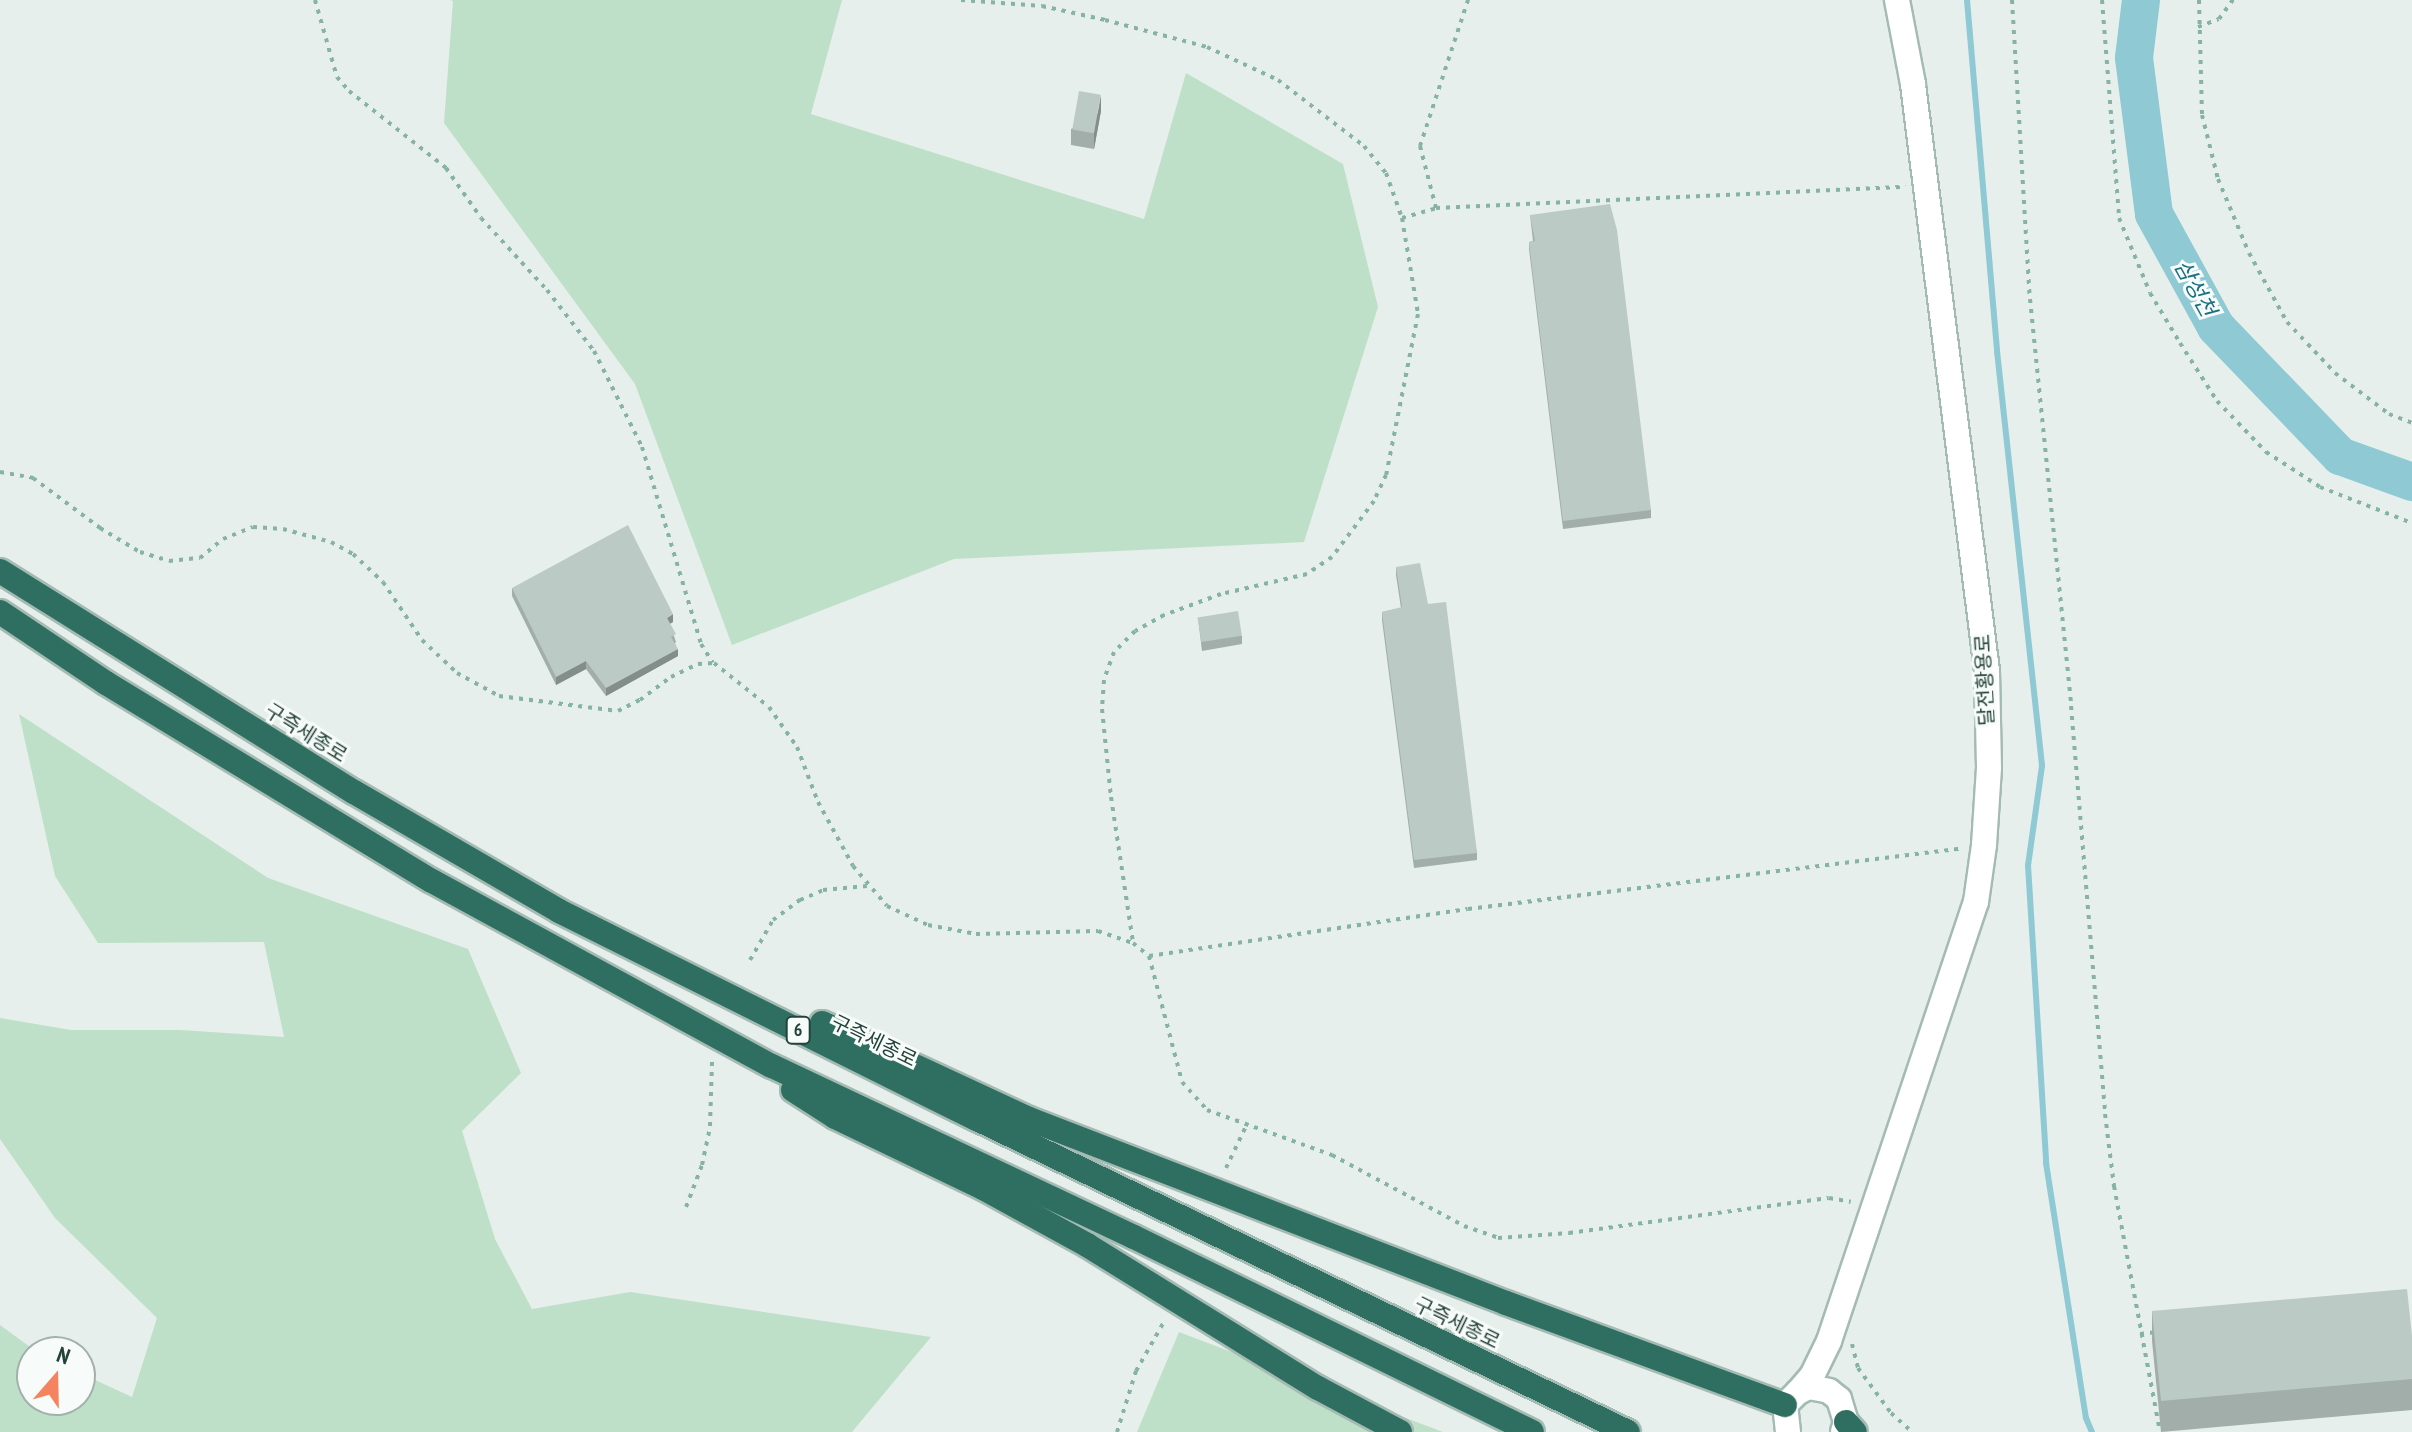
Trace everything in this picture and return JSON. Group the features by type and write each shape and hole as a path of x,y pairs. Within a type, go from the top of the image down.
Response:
{"highway":[{"name":"구즉세종로","path":"0,571 354,792 559,911 977,1119 1628,1432"},
{"name":"6","path":"0,612 106,683 432,881 772,1066 1149,1244 1532,1432"},
{"path":"559,911 718,973 1029,1119 1491,1297 1791,1399"},
{"path":"665,1008 835,1117 983,1188 1087,1245 1305,1380 1400,1432"}],"main road":[{"name":"달전황용로","path":"1829,1341 1976,902 1984,845 1989,768 1987,671 1926,186 1897,0"},
{"path":"1788,1432 1791,1399 1812,1376 1829,1341"},
{"path":"1829,1341 1828,1379 1846,1421"},
{"path":"1791,1399 1820,1388 1846,1421"}],"path":[{"path":"315,0 337,77 349,91 446,168 481,218 547,290 594,351 642,447 701,644 714,663 769,707 797,747 818,802 867,886 887,906 928,925 976,934 1098,931 1133,943 1149,956 1182,1082 1207,1110 1332,1155 1464,1226 1498,1238 1569,1233 1829,1198 1871,1209"},
{"path":"961,0 1042,6 1105,20 1207,47 1278,80 1364,146 1386,173 1402,218 1418,314 1386,475 1374,501 1332,557 1307,574 1221,594 1164,615 1135,631 1114,652 1104,680 1102,709 1133,943"},
{"path":"1436,208 1420,146 1468,0"},
{"path":"2012,0 2030,299 2071,706 2105,1114 2114,1186 2160,1432"},
{"path":"2102,0 2108,42 2108,105 2119,218 2150,293 2217,401 2266,452 2320,487 2412,523"},
{"path":"2199,0 2202,115 2218,179 2272,294 2287,322 2335,373 2389,414 2412,423"},
{"path":"2198,27 2219,19 2233,0"},
{"path":"1402,218 1436,208 1926,186"},
{"path":"0,472 33,478 100,528 140,552 169,561 186,562 200,558 223,539 253,527 283,529 331,542 353,554 383,582 422,640 457,673 499,696 618,711 640,700 671,677 698,664 714,663"},
{"path":"1149,956 1468,909 1984,845"},
{"path":"750,960 773,920 800,900 823,890 867,886"},
{"path":"686,1207 702,1165 710,1126 712,1062"},
{"path":"1226,1168 1246,1126"},
{"path":"1117,1432 1136,1371 1165,1320"},
{"path":"2140,1334 2170,1331"},
{"path":"1853,1333 1852,1348 1858,1368 1891,1413 1912,1432"}],"green space":[{"path":"450,0 842,0 811,114 1144,219 1186,73 1343,164 1378,307 1304,542 954,559 732,645 635,384 444,123 453,1"},
{"path":"19,714 268,878 468,949 521,1073 462,1131 495,1239 532,1309 630,1292 931,1337 852,1432 0,1432 0,1325 16,1337 16,1416 96,1416 96,1380 132,1397 157,1318 55,1218 0,1139 0,1018 71,1030 181,1030 284,1037 264,942 98,943 55,876"},
{"path":"1179,1332 1443,1432 1137,1432"}],"building":[{"path":"1079,91 1101,95 1094,133 1072,129"},
{"path":"1610,204 1617,230 1651,510 1563,521 1529,242 1535,241 1530,215"},
{"path":"628,525 673,614 667,618 676,634 671,637 678,649 606,688 586,661 556,677 512,588"},
{"path":"1420,563 1428,604 1446,602 1477,853 1414,860 1382,612 1402,607 1396,567"},
{"path":"1238,611 1242,636 1201,642 1198,617"},
{"path":"2407,1289 2412,1379 2161,1401 2152,1311"}],"waterway":[{"path":"1967,0 1997,351 2042,766 2028,865 2046,1163 2086,1418 2092,1432"},
{"name":"삼성천","path":"2141,0 2134,58 2154,214 2216,327 2340,456 2412,482"}]}
